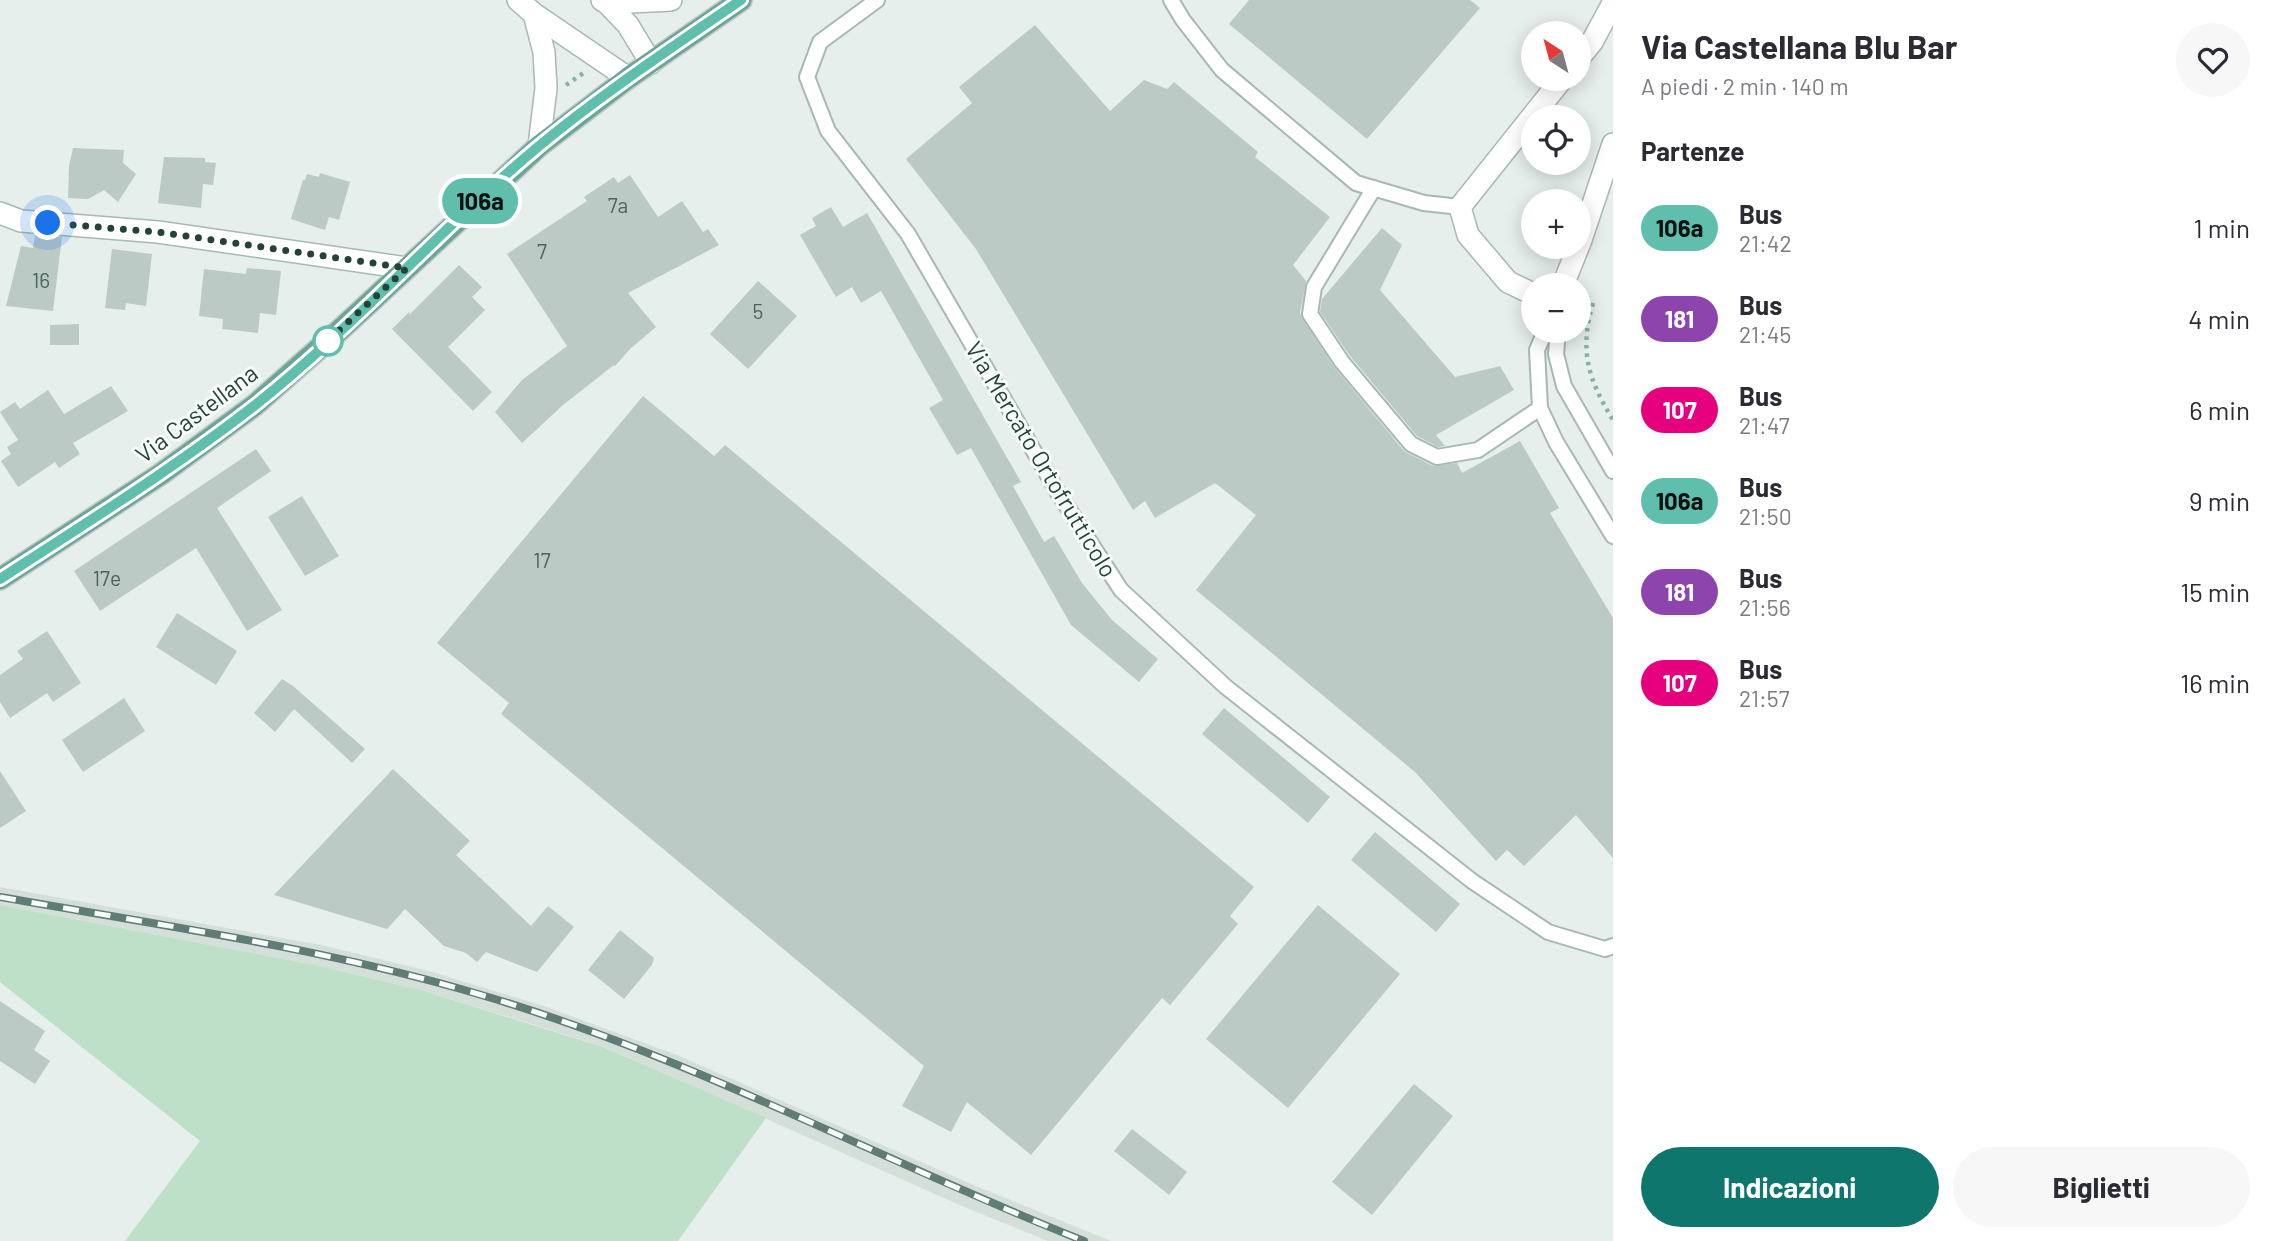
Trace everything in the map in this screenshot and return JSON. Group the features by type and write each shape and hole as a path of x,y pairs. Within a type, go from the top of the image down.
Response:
{"main road":[{"name":"Via Castellana","path":"0,579 161,474 255,405 539,146 628,78 741,0"}],"street":[{"path":"603,0 671,0"},
{"path":"603,0 628,25 651,63"},
{"path":"1591,43 1613,3"},
{"path":"526,7 628,78"},
{"path":"526,7 544,52 546,88 539,146"},
{"path":"1521,288 1508,282 1468,235 1460,207 1552,91"},
{"path":"1568,273 1613,144"},
{"path":"0,213 21,221 158,232 407,268"}],"lane":[{"name":"Via Mercato Ortofrutticolo","path":"877,0 820,42 807,77 828,131 908,234 1056,491 1121,590 1226,687 1472,881 1548,932 1605,949 1613,946"},
{"path":"1171,0 1222,70 1356,183 1424,203 1460,207"},
{"path":"1374,188 1314,287 1310,314 1342,362 1411,444 1437,457 1478,450 1539,408"},
{"path":"1540,343 1537,350 1539,408 1556,442 1613,536"},
{"path":"1557,343 1556,354 1564,386 1613,471"}],"path":[{"path":"1593,303 1588,320 1588,361 1595,390 1613,420"}],"shaded area":[{"path":"0,887 321,945 429,971 544,1006 677,1055 976,1186 1111,1241 1048,1241 964,1207 607,1048 535,1025 421,990 315,965 0,905"}],"green space":[{"path":"0,905 315,965 421,990 606,1048 766,1118 678,1241 125,1241 200,1141 0,982"}],"building":[{"path":"1249,0 1470,0 1480,8 1367,139 1229,24"},
{"path":"1035,25 1110,111 1144,80 1167,89 1174,82 1258,152 1255,157 1330,217 1293,265 1306,281 1300,313 1335,368 1404,451 1433,466 1457,463 1462,473 1520,441 1559,508 1550,513 1613,618 1613,858 1576,815 1524,866 1507,850 1496,861 1415,772 1196,590 1256,515 1215,483 1155,518 1145,501 1133,510 976,249 906,159 972,103 959,87"},
{"path":"73,148 124,150 123,163 136,174 118,202 104,190 88,199 68,198 69,166"},
{"path":"164,157 205,158 205,162 216,163 213,185 203,184 201,208 158,203"},
{"path":"320,173 350,182 339,220 329,217 325,230 291,219 303,180 307,174 319,177"},
{"path":"630,175 658,217 682,201 703,232 708,229 719,245 628,293 656,327 615,366 563,405 522,443 495,412 522,380 567,346 507,254 587,201 584,197 614,177 618,183"},
{"path":"831,207 843,227 867,213 1021,482 1013,486 1044,542 1054,536 1082,583 1112,620 1158,659 1139,682 1071,625 971,448 957,455 929,408 943,400 881,291 861,303 852,287 836,297 800,235 816,226 812,218"},
{"path":"1382,228 1402,245 1380,290 1455,377 1500,366 1514,390 1436,435 1445,446 1438,447 1417,436 1350,356 1320,312 1322,299"},
{"path":"35,235 62,237 53,311 6,306 21,246 33,248"},
{"path":"112,249 152,254 146,306 126,303 125,310 105,308"},
{"path":"459,265 482,287 472,297 485,310 448,347 492,392 473,411 392,329"},
{"path":"247,268 281,271 276,315 260,313 258,333 222,329 223,319 199,316 204,269 246,274"},
{"path":"758,281 797,316 748,369 710,334"},
{"path":"79,324 79,345 50,345 50,325"},
{"path":"111,386 128,411 73,443 80,454 59,468 55,462 18,487 1,461 11,454 7,447 18,440 0,412 15,402 20,409 48,390 64,414"},
{"path":"643,396 714,456 725,445 1254,887 1230,916 1238,924 1170,1005 1162,998 1031,1155 967,1102 951,1132 902,1106 924,1066 501,714 509,703 437,643"},
{"path":"256,449 271,471 217,508 282,610 247,631 196,548 100,611 74,571"},
{"path":"302,496 339,556 305,576 268,517"},
{"path":"177,613 237,651 216,685 156,647"},
{"path":"47,631 81,683 53,702 47,693 10,718 0,702 0,675 23,659 17,651"},
{"path":"282,679 365,749 352,763 294,709 275,732 254,713"},
{"path":"124,698 145,731 83,772 62,740"},
{"path":"1224,708 1330,797 1308,823 1202,734"},
{"path":"393,769 470,841 456,855 531,926 548,906 574,927 537,972 486,952 477,962 466,953 444,946 405,909 387,929 274,895"},
{"path":"0,771 26,811 0,828"},
{"path":"1375,832 1460,904 1436,932 1351,860"},
{"path":"1318,905 1400,974 1288,1108 1206,1039"},
{"path":"620,930 654,958 652,965 624,999 588,970"},
{"path":"0,1001 45,1031 34,1050 50,1061 35,1084 0,1061"},
{"path":"1414,1084 1453,1116 1372,1215 1332,1182"},
{"path":"1132,1129 1187,1172 1169,1195 1114,1151"}],"railway":[{"path":"0,897 300,950 478,994 633,1047 1084,1241"}],"bus line":[{"name":"106a","path":"0,579 161,474 255,405 539,146 628,78 741,0"}],"route":[{"path":"48,223 158,232 407,268 324,344 328,341"}]}
